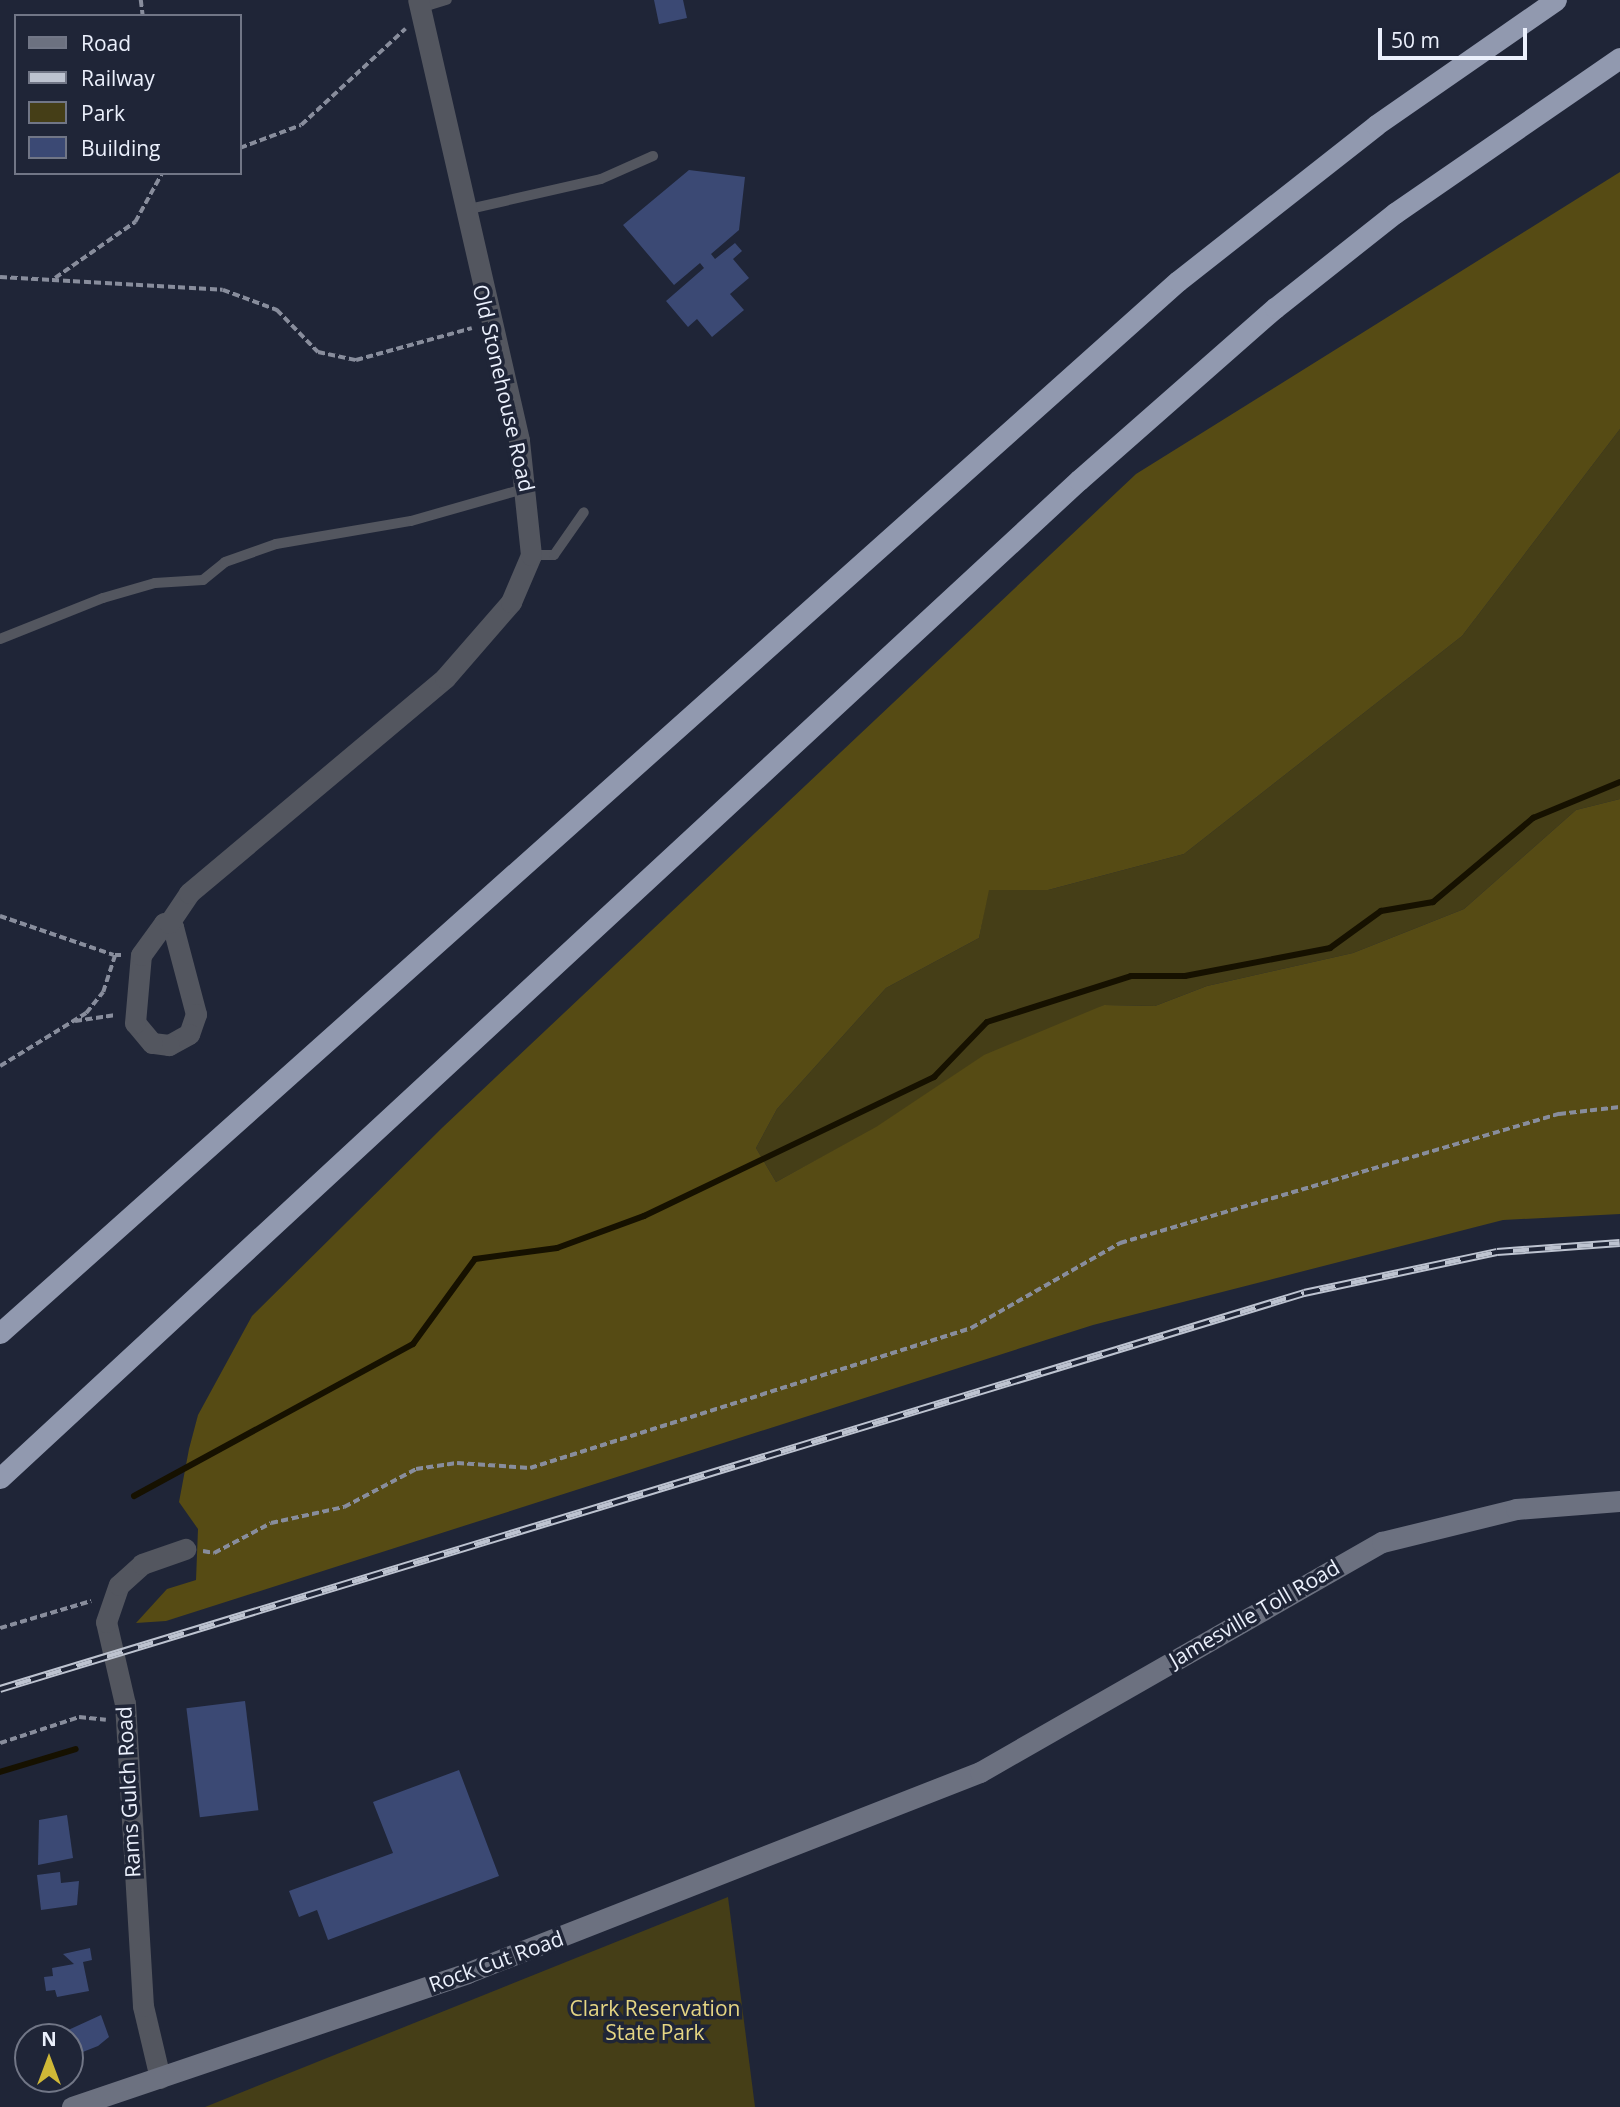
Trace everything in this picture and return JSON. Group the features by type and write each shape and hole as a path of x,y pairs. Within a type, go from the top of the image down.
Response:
{"highway":[{"path":"0,1333 1168,290 1376,125 1556,0"},
{"path":"0,1478 1069,490 1264,317 1395,213 1620,58"}],"street":[{"name":"Old Stonehouse Road","path":"141,955 169,923 189,893 444,678 512,602 531,555 527,488 421,9"},
{"path":"141,955 135,1018 152,1043 169,1045 189,1034 196,1014 169,923"},
{"name":"Jamesville Toll Road","path":"914,1800 980,1772 1382,1542 1504,1511 1620,1502"},
{"path":"119,1585 142,1564 185,1549"},
{"name":"Rams Gulch Road","path":"119,1585 106,1622 125,1722 143,2006 160,2078"},
{"name":"Rock Cut Road","path":"72,2107 467,1973 914,1800"}],"lane":[{"path":"421,9 447,0"},
{"path":"465,210 601,178 653,156"},
{"path":"0,639 103,597 155,583 203,580 225,562 276,544 411,521 527,488"},
{"path":"531,555 554,555 584,512"}],"path":[{"path":"242,147 301,125 421,9"},
{"path":"53,280 135,222 161,175"},
{"path":"0,277 223,290 277,310 318,352 356,360 490,323"},
{"path":"0,916 115,955 141,955"},
{"path":"0,1066 72,1022 103,992 115,955"},
{"path":"72,1022 135,1018"},
{"path":"185,1549 214,1553 271,1522 344,1507 416,1469 457,1462 530,1468 971,1328 1120,1243 1559,1114 1620,1107"},
{"path":"0,1628 74,1608 119,1585"},
{"path":"0,1743 79,1717 125,1722"}],"green space":[{"path":"1620,429 1620,799 1576,810 1464,909 1353,953 1207,986 1155,1006 1104,1005 776,1182 756,1148 777,1109 886,988 979,938 988,890 1048,890 1184,854 1462,636"},
{"name":"Clark Reservation State Park","path":"728,1897 755,2107 205,2107"}],"shaded area":[{"path":"1620,172 1620,429 1462,636 1184,854 1048,890 989,890 979,938 886,988 777,1109 756,1148 776,1182 876,1127 984,1055 1104,1005 1155,1006 1207,986 1353,953 1464,909 1576,810 1620,799 1620,1214 1503,1220 1093,1325 166,1621 136,1623 167,1589 196,1580 198,1529 179,1502 189,1449 198,1415 252,1316 443,1127 1136,474"}],"building":[{"path":"654,0 683,0 687,18 659,24"},
{"path":"689,170 745,177 739,230 711,254 715,259 735,243 742,251 733,259 749,278 730,294 744,310 712,337 697,319 688,327 666,301 704,268 700,263 674,285 623,225"},
{"path":"245,1701 258,1810 200,1817 186,1708"},
{"path":"459,1770 499,1876 328,1940 317,1910 299,1917 289,1891 393,1853 373,1802"},
{"path":"67,1815 73,1858 38,1865 39,1820"},
{"path":"60,1872 61,1883 79,1881 77,1905 41,1910 37,1875"},
{"path":"90,1948 92,1960 83,1962 89,1991 57,1997 55,1990 46,1991 44,1977 53,1976 52,1968 74,1964 63,1954"},
{"path":"101,2015 109,2037 98,2046 84,2052 84,2023"}],"waterway":[{"path":"134,1496 413,1344 475,1259 557,1248 644,1216 934,1077 987,1022 1131,976 1185,976 1330,948 1381,911 1433,902 1533,818 1620,782"},
{"path":"0,1772 76,1749"}],"railway":[{"path":"0,1689 1304,1293 1497,1252 1620,1243"}]}
